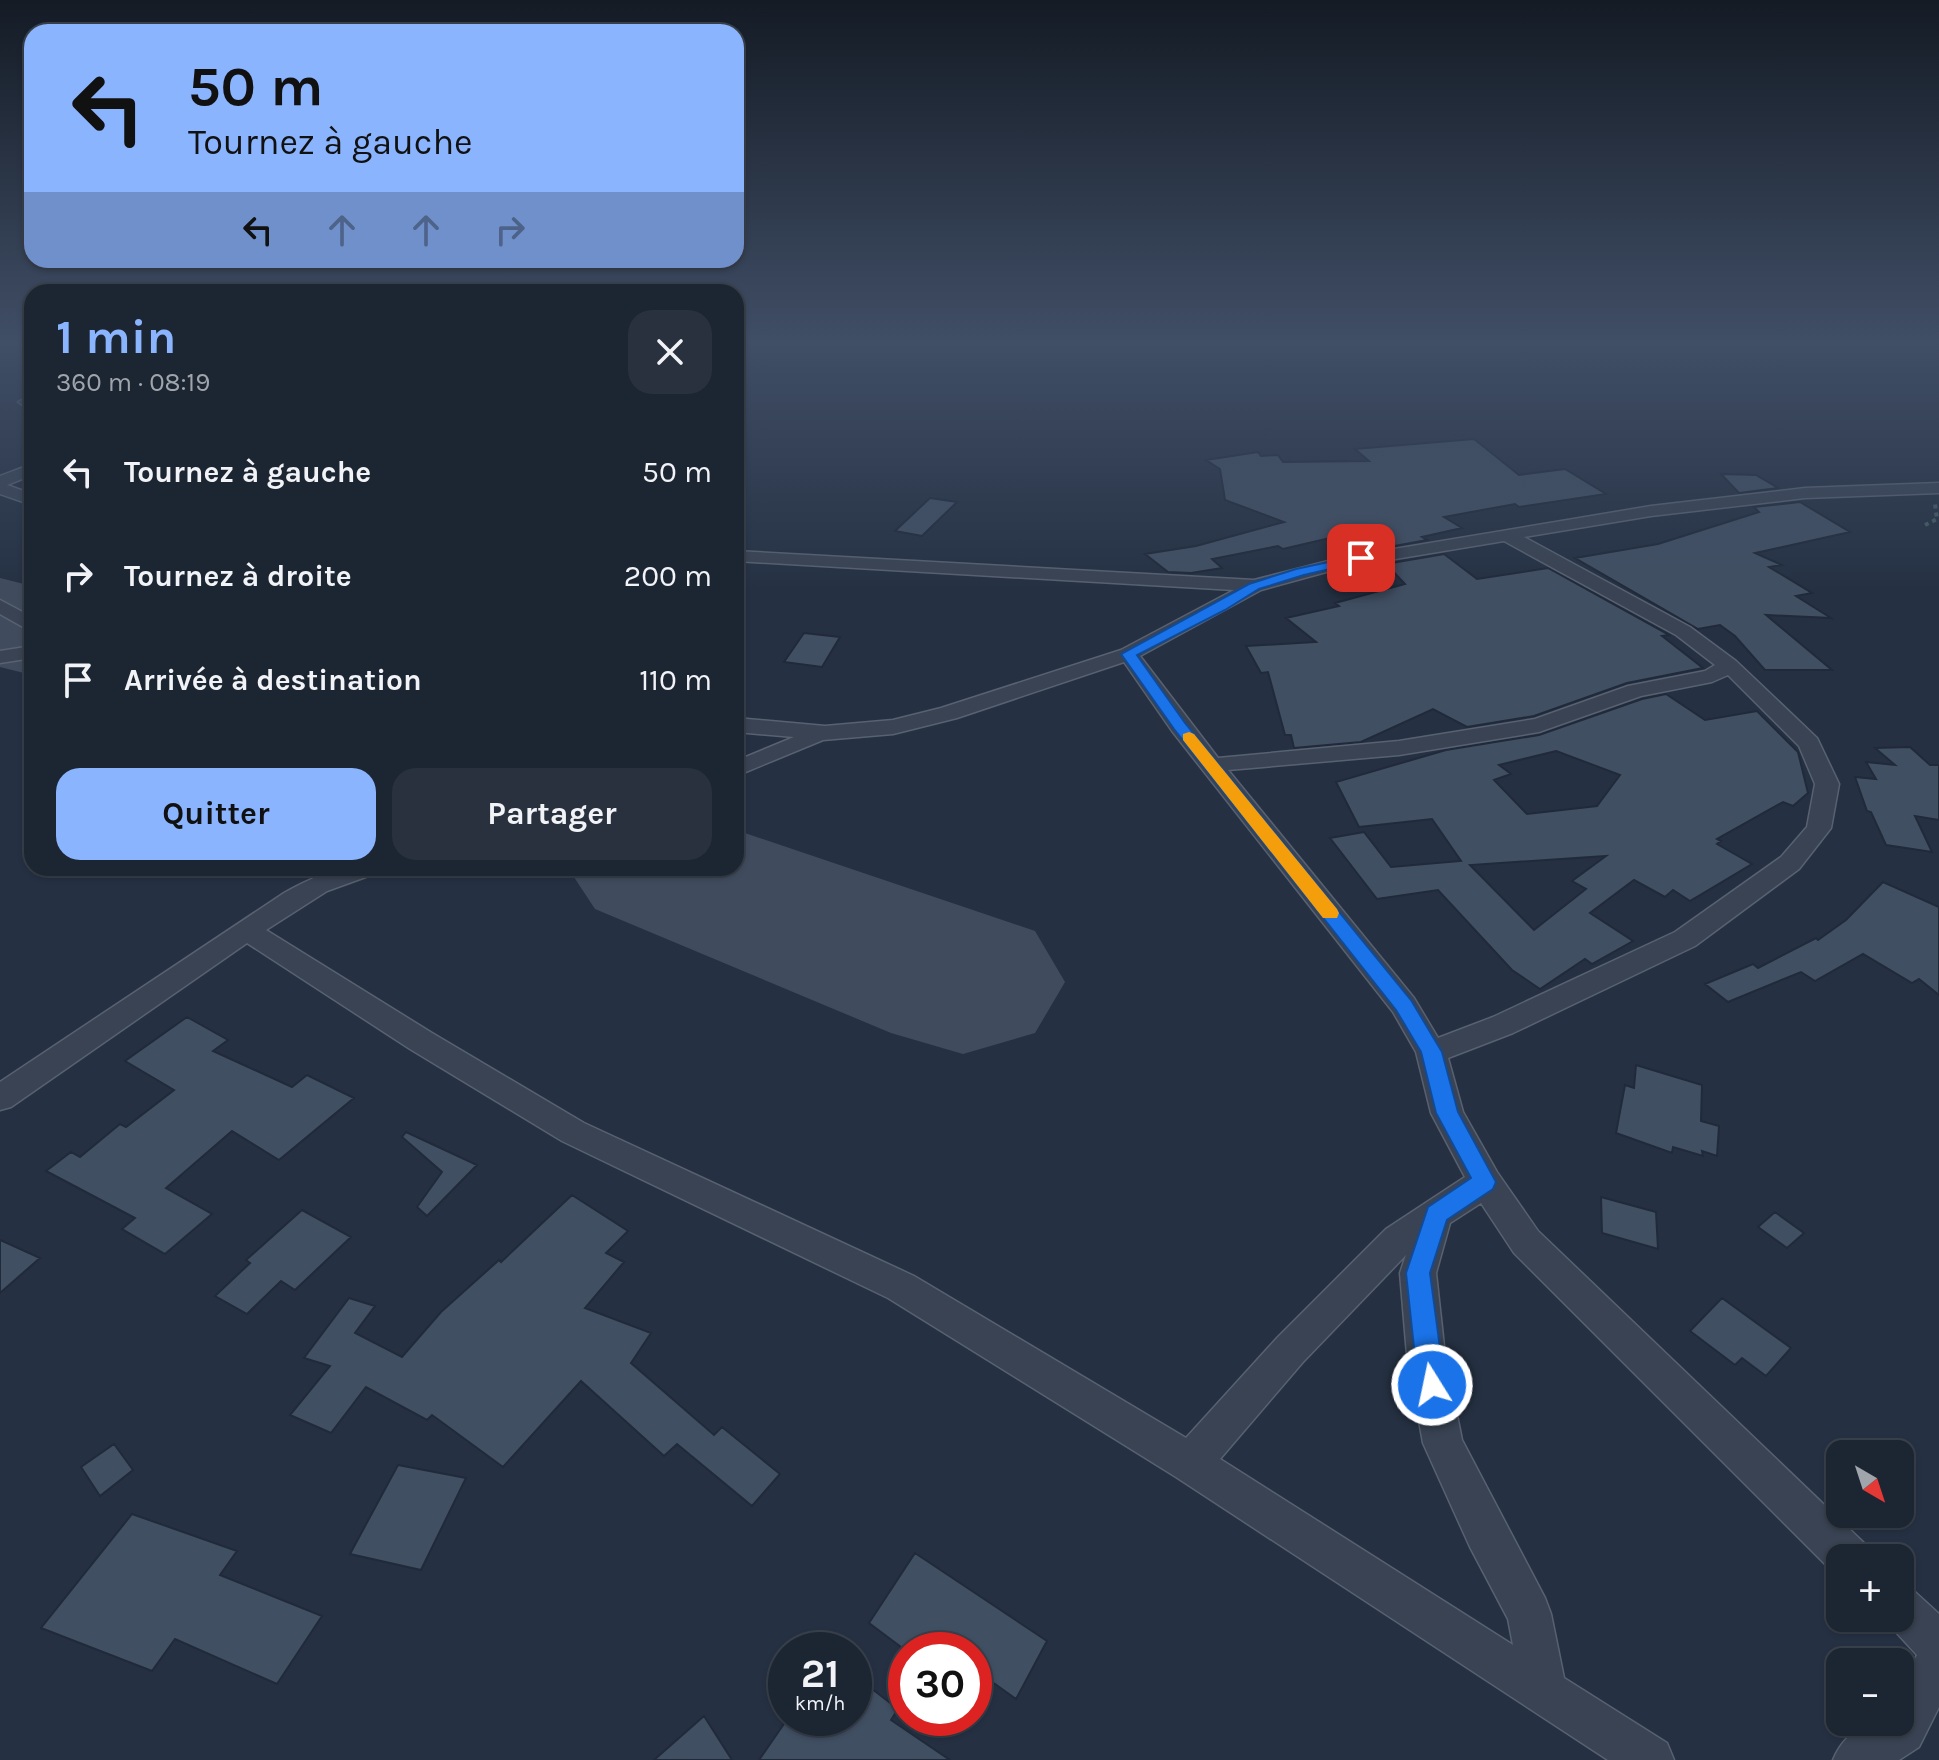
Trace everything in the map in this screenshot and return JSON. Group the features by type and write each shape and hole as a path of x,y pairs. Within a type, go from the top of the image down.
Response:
{"street":[{"path":"0,482 24,472"},
{"path":"0,488 24,497"},
{"path":"744,726 825,733 893,727 949,713 1128,654 1254,586 1340,563 1651,511 1805,493 1935,493"},
{"path":"1431,1052 1503,1025 1685,939 1790,863 1819,828 1827,784 1809,743 1729,665 1683,631 1504,534"},
{"path":"744,556 1254,586"},
{"path":"0,657 24,653"},
{"path":"1128,654 1180,726 1404,1005 1431,1052 1447,1113 1485,1182 1526,1242 1835,1544"},
{"path":"1212,765 1399,748 1539,725 1636,691 1712,676 1729,665"},
{"path":"744,766 825,733"},
{"path":"0,1098 318,885 343,876"},
{"path":"248,931 421,1041 573,1132 901,1287 1190,1463 1650,1760"},
{"path":"1190,1463 1290,1350 1398,1240 1485,1182"},
{"path":"1436,1214 1418,1273 1426,1355 1443,1443 1485,1532 1529,1614 1544,1691"},
{"path":"1914,1621 1939,1645"},
{"path":"1857,1760 1902,1730 1939,1660"}],"building":[{"path":"1474,439 1519,475 1565,469 1606,494 1519,507 1515,504 1444,517 1462,528 1422,537 1427,540 1373,550 1351,533 1283,549 1278,546 1212,559 1222,568 1191,573 1168,572 1145,554 1196,546 1284,522 1225,500 1220,469 1206,460 1258,452 1261,456 1278,455 1283,462 1369,461 1355,449"},
{"path":"1721,474 1756,475 1778,488 1739,493"},
{"path":"930,498 957,502 922,536 895,531"},
{"path":"1800,502 1850,532 1755,553 1782,565 1769,567 1812,593 1796,596 1831,618 1766,615 1832,670 1765,670 1735,636 1720,625 1698,629 1575,558 1658,544 1759,512 1754,507"},
{"path":"1444,554 1477,579 1548,568 1669,635 1662,636 1703,668 1627,683 1534,716 1467,727 1433,709 1361,742 1294,748 1291,735 1285,735 1268,672 1261,673 1246,646 1316,642 1286,618 1339,606 1335,603 1405,584 1386,564"},
{"path":"804,633 840,637 822,667 784,662"},
{"path":"1666,694 1705,720 1757,711 1798,752 1808,793 1793,806 1783,802 1717,839 1721,841 1717,844 1752,864 1690,901 1673,890 1665,897 1634,880 1590,913 1633,941 1592,964 1585,959 1540,989 1512,970 1438,890 1377,899 1330,838 1364,832 1391,867 1461,861 1432,819 1359,827 1336,782 1446,750 1539,735 1642,699","holes":["1556,751 1620,775 1597,806 1527,814 1494,780 1511,774 1499,765","1606,856 1572,881 1586,889 1534,930 1470,865"]},
{"path":"1910,747 1930,765 1939,765 1939,820 1915,816 1932,852 1886,845 1871,812 1867,811 1855,777 1876,779 1866,762 1895,765 1875,748"},
{"path":"1883,882 1939,907 1939,995 1919,979 1912,983 1863,954 1815,981 1801,972 1728,1002 1705,984 1753,964 1758,968 1816,938 1818,940 1846,920"},
{"path":"187,1017 228,1040 213,1051 292,1087 307,1075 354,1098 279,1160 232,1131 166,1188 212,1214 165,1254 122,1229 135,1218 46,1171 71,1152 80,1157 120,1124 126,1127 174,1090 125,1061"},
{"path":"1636,1065 1702,1085 1701,1121 1719,1126 1717,1156 1702,1151 1703,1156 1673,1147 1672,1153 1616,1133 1625,1085 1634,1088"},
{"path":"406,1132 477,1165 427,1216 417,1207 442,1172 402,1137"},
{"path":"572,1195 628,1231 606,1253 624,1262 585,1308 651,1333 631,1363 714,1435 722,1427 780,1474 752,1506 677,1444 664,1456 581,1381 503,1467 432,1415 427,1420 366,1387 331,1433 290,1415 330,1366 304,1358 349,1298 375,1306 355,1333 402,1357 441,1312 499,1260 501,1262"},
{"path":"1601,1197 1656,1212 1658,1249 1602,1233"},
{"path":"302,1210 351,1237 295,1290 281,1281 247,1314 215,1296 250,1263 246,1260"},
{"path":"1775,1212 1804,1233 1787,1248 1758,1227"},
{"path":"0,1240 40,1258 0,1293"},
{"path":"1722,1298 1791,1348 1766,1376 1742,1358 1735,1365 1690,1331"},
{"path":"114,1444 133,1470 100,1496 81,1467"},
{"path":"398,1465 466,1478 421,1570 350,1554"},
{"path":"132,1514 237,1551 220,1575 322,1616 277,1684 175,1639 152,1671 41,1628"},
{"path":"915,1553 1047,1641 1016,1699 992,1682 992,1632 888,1632 888,1637 869,1623"},
{"path":"872,1689 888,1701 888,1736 915,1736 950,1760 759,1760 776,1736 872,1736"},
{"path":"704,1716 732,1760 654,1760"}],"runway":[{"path":"0,620 24,629"},
{"path":"681,876 963,982"}],"slow traffic":[{"path":"1189,737 1330,913"}],"route":[{"path":"1361,558 1301,571 1254,586 1128,654 1180,726 1404,1005 1431,1052 1447,1113 1485,1182 1436,1214 1418,1273 1432,1385"}]}
